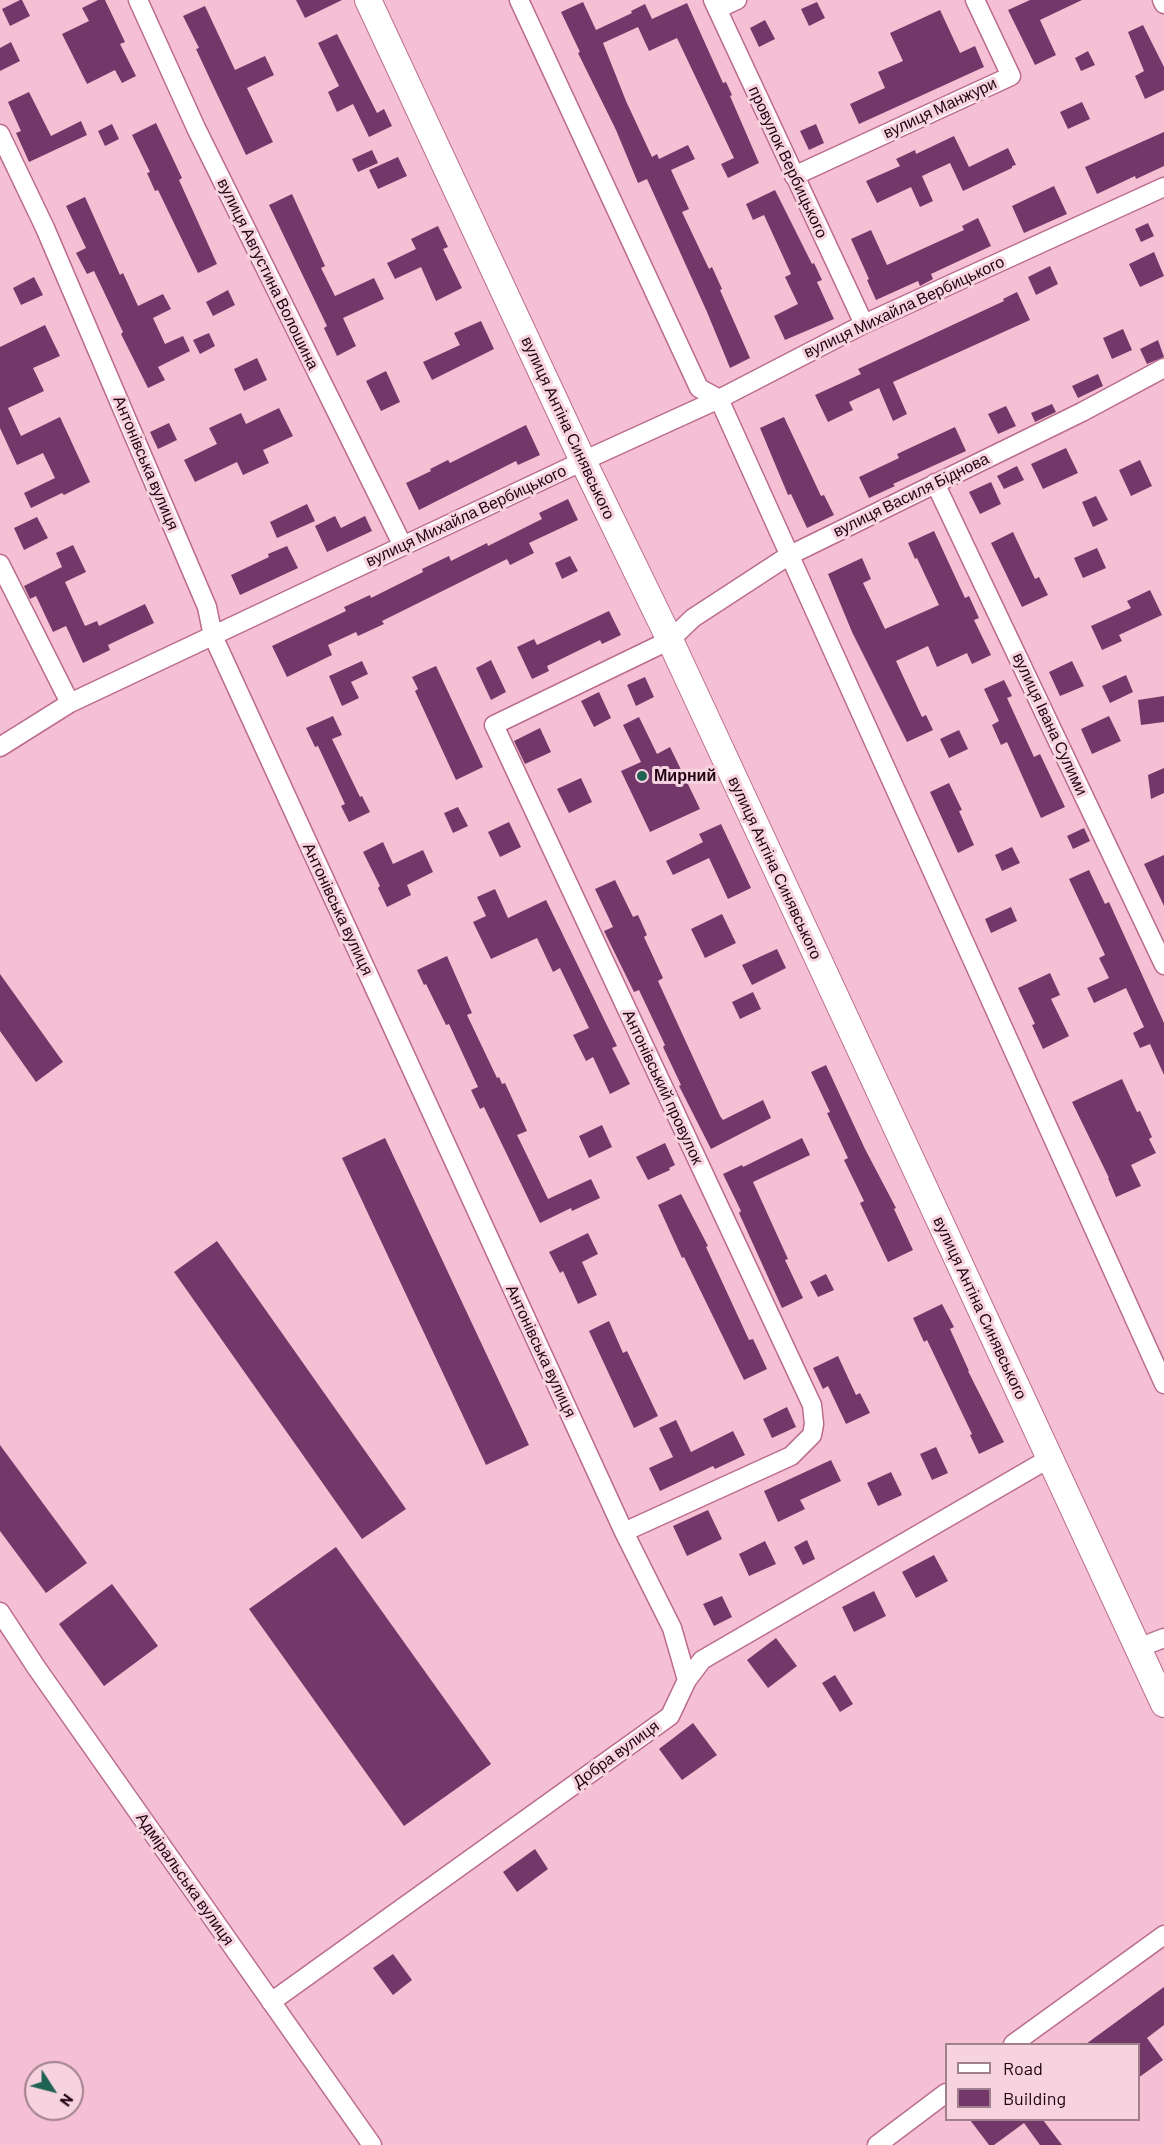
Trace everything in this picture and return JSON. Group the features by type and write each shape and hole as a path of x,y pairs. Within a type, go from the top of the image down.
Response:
{"street":[{"name":"вулиця Августина Волошина","path":"138,0 196,128 403,546"},
{"name":"вулиця Антіна Синявського","path":"368,0 669,640 1164,1704"},
{"path":"519,0 699,388 719,399 1164,1384"},
{"path":"715,5 737,0"},
{"name":"вулиця Манжури","path":"794,176 1011,76 975,0"},
{"name":"провулок Вербицького","path":"715,5 864,324"},
{"name":"Антонівська вулиця","path":"0,134 45,228 207,607 213,636 624,1532 672,1628 687,1680"},
{"name":"вулиця Михайла Вербицького","path":"0,747 70,703 719,399 864,324 1164,187"},
{"name":"вулиця Василя Біднова","path":"669,640 693,618 788,556 1082,412 1164,368"},
{"name":"вулиця Івана Сулими","path":"935,483 1164,965"},
{"path":"0,564 70,703"},
{"name":"Антонівський провулок","path":"624,1532 791,1456 812,1436 814,1424 812,1405 494,724 669,640"},
{"name":"Добра вулиця","path":"271,2002 670,1716 687,1680 702,1660 1050,1458"},
{"name":"Адміральська вулиця","path":"0,1612 36,1667 372,2145"},
{"path":"1137,1648 1164,1638"},
{"path":"1014,2043 1164,1935"},
{"path":"877,2145 945,2094"}],"building":[{"path":"20,0 30,16 10,26 2,9"},
{"path":"98,0 105,0 125,42 120,44 136,76 122,83 115,70 87,84 62,34 89,21 82,8"},
{"path":"296,0 342,0 305,18"},
{"path":"1030,0 1082,0 1040,20 1056,55 1035,65 1008,10"},
{"path":"583,2 596,30 632,13 631,11 645,4 652,19 687,3 723,83 726,82 732,95 730,96 759,163 728,178 721,164 734,158 677,38 649,51 638,27 603,43 652,157 657,154 659,159 688,145 695,159 671,170 689,209 682,212 709,269 712,267 750,358 730,368 647,179 638,183 561,12"},
{"path":"817,2 825,18 809,26 801,9"},
{"path":"205,6 235,70 265,56 274,75 247,88 273,142 246,155 183,16"},
{"path":"940,10 960,53 975,46 984,67 859,124 850,104 885,88 878,72 903,61 890,33"},
{"path":"765,20 775,39 759,47 750,28"},
{"path":"1143,25 1164,67 1164,90 1145,99 1135,76 1144,71 1128,32"},
{"path":"337,34 377,113 384,109 392,126 369,137 353,104 337,112 328,92 339,86 318,43"},
{"path":"11,42 20,61 0,71 0,48"},
{"path":"1088,51 1095,65 1081,71 1075,58"},
{"path":"29,92 51,136 81,121 87,135 29,162 16,133 21,131 8,102"},
{"path":"1082,102 1090,119 1068,129 1060,112"},
{"path":"156,123 182,178 179,180 217,264 198,273 158,190 155,191 147,173 150,172 132,135"},
{"path":"112,124 119,139 105,146 98,131"},
{"path":"816,124 824,143 809,150 800,131"},
{"path":"1164,132 1164,166 1136,179 1135,176 1097,194 1085,167"},
{"path":"954,136 969,167 1008,148 1016,165 963,191 950,163 922,176 933,201 920,207 911,187 877,203 866,181 900,166 896,159 915,150 916,154"},
{"path":"372,150 378,163 358,172 352,159"},
{"path":"398,157 407,176 378,189 369,170"},
{"path":"1054,186 1067,214 1024,233 1012,206"},
{"path":"775,190 822,280 817,282 834,319 785,340 774,316 798,304 785,277 791,274 764,215 753,220 746,204"},
{"path":"292,194 325,266 321,268 335,296 374,278 384,299 343,318 356,346 337,356 324,328 327,326 269,205"},
{"path":"85,197 120,275 123,273 138,306 163,294 171,309 153,318 165,344 183,336 190,351 158,367 165,380 148,388 121,334 123,332 94,271 87,274 76,253 86,248 66,206"},
{"path":"978,218 991,246 931,274 933,279 920,286 918,281 876,300 851,239 871,230 887,265 964,230 962,226"},
{"path":"1148,223 1154,236 1141,242 1135,229"},
{"path":"438,226 448,247 443,249 462,288 436,301 421,267 395,279 387,263 416,249 411,239"},
{"path":"1154,252 1164,276 1140,287 1129,264"},
{"path":"1050,266 1058,284 1036,295 1028,277"},
{"path":"34,277 43,295 21,305 13,288"},
{"path":"228,290 235,305 213,316 206,302"},
{"path":"1017,292 1030,320 893,382 907,414 893,421 879,388 849,402 853,410 828,422 815,395 861,374 858,369 1004,301 1003,299"},
{"path":"481,321 494,349 432,380 423,362 460,345 454,333"},
{"path":"45,325 60,356 33,368 44,391 8,408 21,436 60,417 90,482 31,508 24,493 55,478 43,453 17,465 0,428 0,347"},
{"path":"1123,329 1132,350 1112,359 1103,338"},
{"path":"209,333 215,346 200,354 193,340"},
{"path":"1158,340 1164,357 1147,364 1140,349"},
{"path":"257,358 267,380 244,391 234,369"},
{"path":"386,371 400,402 381,411 366,381"},
{"path":"1098,374 1103,386 1078,398 1072,386"},
{"path":"1052,404 1056,412 1035,422 1031,413"},
{"path":"1006,406 1016,426 998,434 988,414"},
{"path":"279,408 293,436 263,450 269,463 243,475 237,462 195,482 184,460 217,444 209,428 241,413 246,424"},
{"path":"784,417 821,496 824,495 834,515 807,528 791,494 788,495 760,428"},
{"path":"169,423 177,440 158,449 150,432"},
{"path":"526,425 540,455 518,465 516,461 419,510 406,483 448,460 450,463"},
{"path":"955,427 966,451 893,484 895,486 869,498 859,477 899,458 897,454"},
{"path":"1066,448 1078,473 1043,489 1031,464"},
{"path":"1140,460 1152,486 1131,496 1119,470"},
{"path":"1017,466 1024,480 1004,489 997,476"},
{"path":"991,482 1001,504 980,514 969,492"},
{"path":"1096,496 1108,520 1093,527 1082,502"},
{"path":"568,499 578,520 529,543 534,553 510,565 507,559 382,621 384,624 358,636 356,632 328,645 332,655 287,677 272,646 346,611 344,607 370,595 371,598 423,572 422,569 449,556 451,561 487,543 488,546 542,519 539,513"},
{"path":"307,504 315,521 277,538 270,522"},
{"path":"335,516 341,528 365,516 372,531 327,552 315,526"},
{"path":"37,517 48,538 24,550 14,528"},
{"path":"934,531 965,598 969,596 979,618 974,620 991,655 972,664 967,653 937,667 928,646 896,661 922,717 926,715 933,730 907,742 852,632 828,574 862,558 871,579 863,583 885,629 939,605 908,543"},
{"path":"1013,532 1035,579 1039,577 1048,595 1022,607 991,543"},
{"path":"73,545 86,572 65,582 85,626 97,621 99,626 145,604 154,623 108,645 110,650 83,663 66,626 53,632 36,596 30,599 24,586 62,567 56,553"},
{"path":"287,546 298,568 240,595 231,575"},
{"path":"1097,548 1106,568 1083,578 1074,558"},
{"path":"570,556 578,571 562,579 555,563"},
{"path":"1150,590 1162,615 1119,635 1122,641 1102,650 1091,626 1131,608 1127,601"},
{"path":"609,611 621,635 602,644 600,640 547,666 549,671 532,679 517,647 534,639 537,645"},
{"path":"491,660 506,692 491,700 476,668"},
{"path":"362,661 368,674 351,682 359,698 342,706 329,676"},
{"path":"1072,661 1084,686 1060,696 1049,672"},
{"path":"436,666 483,767 456,780 415,691 418,689 412,677"},
{"path":"1126,675 1133,692 1110,703 1102,686"},
{"path":"645,677 654,697 636,706 627,685"},
{"path":"1004,680 1012,696 1007,698 1034,757 1040,754 1065,807 1041,818 1007,742 1001,745 992,725 999,721 984,689"},
{"path":"599,692 611,718 594,727 581,701"},
{"path":"1164,696 1164,722 1141,725 1138,700"},
{"path":"333,716 342,735 332,739 360,797 362,796 370,812 349,822 341,806 345,804 318,746 315,747 306,728"},
{"path":"1109,716 1121,741 1092,754 1081,729"},
{"path":"639,717 657,754 670,747 700,809 650,832 621,771 641,762 623,725"},
{"path":"540,728 551,752 525,764 514,741"},
{"path":"959,730 968,749 949,758 940,739"},
{"path":"1164,768 1164,793 1151,799 1148,775"},
{"path":"581,778 592,802 569,813 557,789"},
{"path":"949,783 962,810 959,811 974,845 958,853 930,792"},
{"path":"458,807 468,826 453,833 444,813"},
{"path":"509,822 521,847 500,857 488,832"},
{"path":"721,824 751,888 728,899 709,858 673,875 666,861 703,842 699,834"},
{"path":"1084,828 1090,841 1073,849 1067,836"},
{"path":"383,842 393,864 423,850 433,872 407,885 411,895 387,907 378,888 380,886 363,852"},
{"path":"1012,847 1020,863 1002,871 995,855"},
{"path":"1164,855 1164,906 1144,864"},
{"path":"1089,870 1105,904 1109,902 1164,1023 1164,1075 1150,1044 1140,1048 1133,1033 1144,1027 1126,988 1094,1003 1087,988 1109,978 1099,958 1105,955 1069,879"},
{"path":"615,880 633,917 638,915 647,935 644,937 663,978 658,981 720,1116 723,1120 763,1100 771,1118 711,1149 679,1086 681,1085 663,1047 665,1045 639,990 634,992 604,931 613,927 595,889"},
{"path":"495,889 508,918 546,900 617,1046 612,1048 630,1084 610,1094 593,1057 586,1061 573,1035 589,1028 560,968 553,972 537,938 491,959 473,922 486,916 477,897"},
{"path":"1011,907 1017,921 991,933 985,919"},
{"path":"722,914 736,943 705,958 691,929"},
{"path":"777,949 786,968 752,985 742,965"},
{"path":"447,956 472,1013 467,1015 497,1078 499,1077 502,1084 505,1083 527,1131 517,1135 548,1199 591,1179 600,1198 572,1211 571,1208 540,1223 484,1107 480,1109 471,1090 478,1087 449,1024 446,1025 417,970"},
{"path":"1050,973 1060,995 1051,999 1069,1036 1043,1049 1032,1025 1035,1024 1018,988"},
{"path":"0,974 63,1062 36,1082 0,1031"},
{"path":"753,992 761,1009 740,1019 732,1002"},
{"path":"826,1065 865,1149 896,1208 894,1209 913,1250 888,1262 860,1203 864,1201 844,1160 848,1158 811,1072"},
{"path":"1122,1079 1137,1112 1140,1111 1152,1137 1149,1139 1156,1153 1131,1165 1141,1186 1116,1197 1072,1102"},
{"path":"602,1125 612,1147 589,1158 579,1136"},
{"path":"385,1138 529,1445 486,1465 342,1158"},
{"path":"802,1138 810,1155 753,1182 803,1298 782,1308 723,1174 742,1165 743,1167"},
{"path":"665,1143 675,1165 669,1168 670,1170 648,1180 636,1157"},
{"path":"681,1194 708,1246 706,1247 749,1340 753,1339 767,1369 744,1380 684,1257 682,1258 658,1205"},
{"path":"588,1233 598,1254 582,1262 597,1295 578,1304 563,1271 560,1273 549,1252"},
{"path":"217,1241 406,1509 362,1539 174,1272"},
{"path":"826,1274 834,1290 818,1297 810,1282"},
{"path":"942,1304 954,1327 950,1329 968,1371 1004,1442 979,1454 970,1435 972,1434 927,1340 924,1342 913,1318"},
{"path":"609,1321 623,1353 627,1351 658,1416 634,1428 589,1331"},
{"path":"838,1356 856,1395 860,1393 870,1413 846,1424 828,1386 823,1389 813,1368"},
{"path":"787,1407 796,1427 772,1438 763,1419"},
{"path":"676,1420 691,1452 733,1431 745,1455 715,1469 713,1466 660,1491 649,1468 673,1457 659,1428"},
{"path":"0,1445 87,1563 46,1593 0,1531"},
{"path":"936,1447 948,1473 932,1480 920,1454"},
{"path":"831,1460 841,1481 800,1500 805,1509 778,1522 764,1491"},
{"path":"891,1472 902,1495 878,1506 867,1483"},
{"path":"708,1510 722,1539 687,1556 673,1526"},
{"path":"807,1540 815,1559 803,1565 794,1547"},
{"path":"765,1541 776,1564 749,1576 739,1554"},
{"path":"336,1547 491,1764 404,1826 249,1609"},
{"path":"934,1555 948,1581 916,1598 902,1572"},
{"path":"112,1584 158,1646 104,1686 59,1624"},
{"path":"874,1591 886,1616 854,1632 842,1607"},
{"path":"722,1596 732,1617 714,1626 703,1604"},
{"path":"776,1638 797,1666 768,1688 747,1660"},
{"path":"835,1675 853,1704 840,1712 822,1683"},
{"path":"693,1723 717,1755 682,1780 659,1749"},
{"path":"535,1849 548,1869 517,1892 503,1872"},
{"path":"393,1954 412,1980 393,1995 373,1968"},
{"path":"1164,1987 1164,2025 1147,2038 1163,2060 1140,2077 1140,2043 1087,2043"},
{"path":"971,2121 1044,2121 1062,2145 1040,2145 1024,2123 994,2145 989,2145"}],"place":[{"name":"Мирний","path":"642,776"}]}
